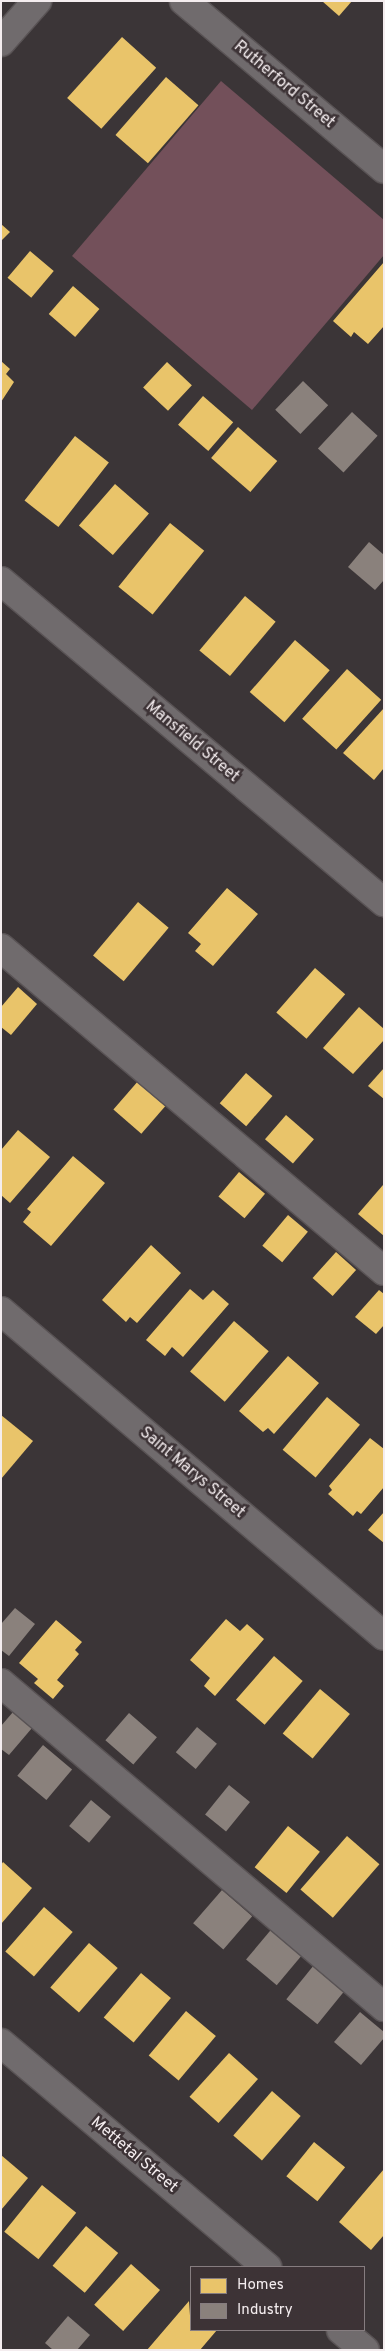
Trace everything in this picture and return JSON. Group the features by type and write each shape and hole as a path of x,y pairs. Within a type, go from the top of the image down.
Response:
{"street":[{"path":"1,42 37,1"},
{"name":"Rutherford Street","path":"184,1 384,169"},
{"name":"Mansfield Street","path":"1,581 384,902"},
{"path":"1,948 384,1271"},
{"name":"Saint Marys Street","path":"1,1311 384,1636"},
{"path":"1,1683 384,2007"},
{"name":"Mettetal Street","path":"1,2043 266,2266"},
{"path":"343,2331 365,2350"}],"shaded area":[{"path":"221,81 384,220 384,255 252,410 72,256"}],"building: Homes":[{"path":"322,1 352,1 339,16"},
{"path":"122,37 156,68 101,129 67,98"},
{"path":"166,77 198,105 148,163 115,135"},
{"path":"1,224 10,232 1,241"},
{"path":"30,251 54,271 31,298 8,278"},
{"path":"384,262 384,326 368,344 354,332 351,337 333,321"},
{"path":"73,286 99,309 75,337 49,314"},
{"path":"1,361 10,369 6,374 14,382 1,402"},
{"path":"167,362 192,385 168,411 143,388"},
{"path":"203,396 233,422 208,451 178,425"},
{"path":"238,427 277,461 250,492 211,458"},
{"path":"75,436 109,462 58,527 25,501"},
{"path":"115,484 149,514 113,555 79,526"},
{"path":"170,523 204,551 153,614 118,587"},
{"path":"245,596 276,622 230,676 199,650"},
{"path":"295,640 330,670 284,722 250,692"},
{"path":"347,669 381,700 336,750 302,719"},
{"path":"384,708 384,768 374,780 343,753"},
{"path":"227,888 258,914 213,966 195,951 201,944 188,933"},
{"path":"138,902 169,928 124,981 93,956"},
{"path":"315,968 345,994 306,1039 276,1013"},
{"path":"18,987 37,1004 11,1035 1,1027 1,1007"},
{"path":"359,1007 384,1029 384,1040 353,1074 323,1048"},
{"path":"384,1068 384,1099 368,1086"},
{"path":"246,1073 272,1096 246,1126 220,1103"},
{"path":"139,1080 167,1104 141,1134 113,1109"},
{"path":"286,1115 314,1139 293,1163 265,1139"},
{"path":"18,1130 50,1157 10,1203 1,1195 1,1150"},
{"path":"73,1156 105,1183 51,1246 23,1222 31,1212 27,1209"},
{"path":"239,1172 265,1194 244,1218 218,1197"},
{"path":"384,1186 384,1236 358,1214"},
{"path":"288,1215 308,1232 282,1262 262,1246"},
{"path":"151,1245 181,1273 137,1323 130,1317 126,1322 102,1300"},
{"path":"336,1252 356,1270 333,1296 313,1278"},
{"path":"190,1289 203,1300 213,1290 229,1304 183,1357 172,1347 165,1356 146,1340"},
{"path":"379,1290 384,1294 384,1325 376,1334 355,1317"},
{"path":"234,1321 269,1351 225,1402 190,1372"},
{"path":"288,1356 319,1383 274,1434 268,1428 263,1432 239,1411"},
{"path":"327,1397 360,1425 316,1477 283,1450"},
{"path":"1,1415 33,1441 1,1479"},
{"path":"370,1438 384,1449 384,1487 361,1514 357,1511 353,1516 328,1494 332,1490 329,1486"},
{"path":"384,1512 384,1543 368,1530"},
{"path":"226,1619 240,1631 247,1624 264,1639 215,1696 204,1686 210,1678 190,1660"},
{"path":"56,1620 82,1642 75,1650 79,1654 57,1680 64,1686 53,1699 34,1683 38,1679 19,1663"},
{"path":"274,1656 303,1681 265,1725 236,1700"},
{"path":"320,1689 350,1714 313,1758 283,1733"},
{"path":"288,1826 320,1852 287,1893 255,1867"},
{"path":"347,1836 379,1864 333,1918 300,1890"},
{"path":"3,1862 32,1888 1,1924 1,1865"},
{"path":"44,1907 73,1932 34,1976 5,1952"},
{"path":"89,1943 118,1968 79,2012 50,1988"},
{"path":"141,1973 171,1998 134,2042 104,2017"},
{"path":"186,2011 216,2036 179,2080 149,2055"},
{"path":"229,2053 258,2079 219,2123 190,2097"},
{"path":"272,2091 301,2116 262,2160 233,2136"},
{"path":"314,2142 345,2167 317,2201 286,2176"},
{"path":"1,2155 28,2178 1,2210"},
{"path":"384,2169 384,2235 371,2250 339,2222"},
{"path":"42,2185 76,2213 38,2259 4,2232"},
{"path":"86,2226 118,2253 85,2293 53,2266"},
{"path":"131,2264 160,2290 123,2331 94,2305"},
{"path":"189,2301 190,2331 216,2331 200,2350 147,2350"}],"building: Industry":[{"path":"303,381 328,405 300,434 275,410"},
{"path":"352,412 378,436 343,472 318,449"},
{"path":"369,542 384,555 384,580 375,590 348,567"},
{"path":"15,1608 35,1624 9,1656 1,1650 1,1624"},
{"path":"13,1712 32,1728 9,1755 1,1749 1,1726"},
{"path":"129,1713 157,1737 133,1764 105,1740"},
{"path":"197,1727 217,1744 196,1769 176,1752"},
{"path":"43,1745 72,1769 46,1800 17,1776"},
{"path":"229,1785 250,1802 226,1832 205,1815"},
{"path":"91,1800 111,1817 89,1843 69,1826"},
{"path":"222,1890 252,1916 223,1949 193,1923"},
{"path":"275,1925 306,1951 277,1985 246,1959"},
{"path":"314,1965 345,1990 317,2024 286,1999"},
{"path":"360,2012 384,2032 384,2038 361,2065 334,2042"},
{"path":"68,2316 90,2335 77,2350 53,2350 45,2343"}]}
